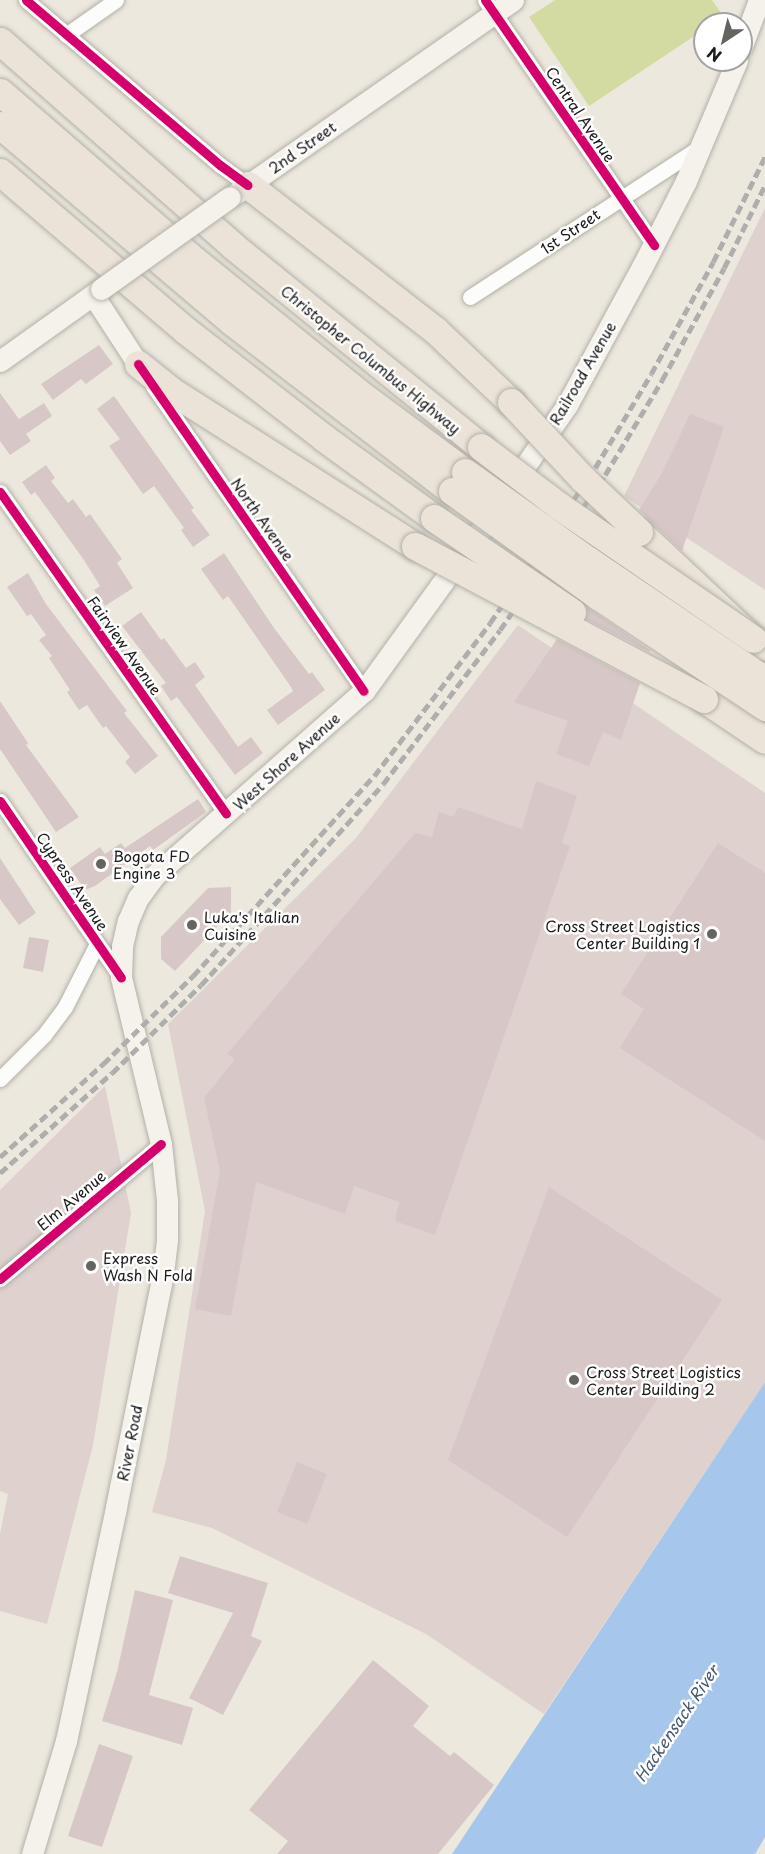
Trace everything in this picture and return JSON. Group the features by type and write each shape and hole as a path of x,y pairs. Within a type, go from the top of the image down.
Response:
{"highway":[{"name":"Christopher Columbus Highway","path":"0,41 233,246 481,447 559,506 759,643"},
{"name":"Christopher Columbus Highway","path":"0,92 188,255 363,396 458,482 588,560 765,680"},
{"name":"Christopher Columbus Highway","path":"0,125 231,321 458,482 615,608 765,707"},
{"path":"0,172 203,345 434,518 765,740"},
{"path":"239,191 435,330 511,402 598,494 759,643"},
{"path":"138,364 173,392 415,546 704,699"}],"main road":[{"name":"2nd Street","path":"0,361 239,191 490,6 513,0"},
{"path":"753,16 759,0"},
{"name":"Railroad Avenue","path":"364,691 490,517 567,405 654,245 732,72"},
{"name":"North Avenue","path":"97,292 138,364"},
{"name":"West Shore Avenue","path":"121,978 124,935 138,898 153,878 364,691"},
{"name":"Cypress Avenue","path":"121,978 131,1028"},
{"name":"River Road","path":"32,1854 66,1741 163,1273 167,1200 161,1144 131,1028"}],"street":[{"path":"26,0 220,165 239,191"},
{"path":"66,35 116,0"},
{"name":"Central Avenue","path":"490,6 654,245"},
{"name":"1st Street","path":"470,297 700,147"},
{"name":"North Avenue","path":"138,364 364,691"},
{"name":"Fairview Avenue","path":"0,492 226,814"},
{"name":"Cypress Avenue","path":"0,801 121,978"},
{"path":"0,1079 44,1035 65,1007 97,944"},
{"name":"Elm Avenue","path":"0,1279 161,1144"}],"shaded area":[{"path":"765,208 765,590 624,496"},
{"path":"518,625 765,793 765,1382 544,1714 426,1634 212,1528 152,1512 166,1460 205,1211 168,1024 356,838"},
{"path":"105,1086 131,1213 93,1445 47,1624 0,1611 0,1534 8,1494 0,1491 0,1190"}],"green space":[{"path":"555,0 712,0 720,12 693,12 693,37 589,106 529,17"}],"water":[{"name":"Hackensack River","path":"765,1382 765,1837 755,1854 452,1854"}],"building":[{"path":"99,345 113,364 86,384 81,379 53,400 41,384"},
{"path":"0,393 19,419 44,403 52,416 26,434 31,441 10,455 0,441"},
{"path":"114,396 194,508 191,510 210,535 193,547 181,530 184,528 154,486 143,494 109,446 120,439 97,409"},
{"path":"690,414 724,427 682,551 639,510 662,473"},
{"path":"46,465 55,478 51,481 68,503 73,499 86,517 90,514 122,559 117,563 133,588 105,606 94,590 100,586 84,560 35,492 31,495 22,482"},
{"path":"224,553 274,628 309,674 312,672 325,690 278,725 267,710 293,691 228,596 223,600 201,569"},
{"path":"28,573 46,604 127,711 124,713 158,756 135,774 125,762 130,757 106,726 103,728 87,705 79,710 67,692 70,690 49,658 52,656 39,640 46,635 31,614 27,616 7,587"},
{"path":"587,607 650,650 649,652 586,619"},
{"path":"141,612 161,640 164,638 186,668 195,662 205,677 195,685 238,747 251,737 263,753 235,775 177,697 171,701 161,686 166,683 122,626"},
{"path":"557,639 640,683 621,740 603,732 589,766 556,754 568,721 514,702"},
{"path":"0,701 28,743 26,745 79,817 56,832 0,749"},
{"path":"536,781 577,796 562,843 570,846 435,1235 395,1221 399,1202 354,1186 345,1214 256,1182 231,1316 195,1309 220,1171 204,1098 235,1059 227,1054 415,833 432,837 439,812 454,817 458,807 522,829"},
{"path":"198,799 206,812 153,850 150,846 95,886 85,890 70,868 100,847 105,854 121,843 125,848"},
{"name":"Cross Street Logistics Center Building 1","path":"718,843 765,873 765,1141 620,1048 644,1009 621,994"},
{"path":"0,858 36,913 19,925 0,899"},
{"path":"231,887 231,912 175,971 161,959 161,937 208,888"},
{"path":"29,937 49,940 43,972 23,968"},
{"name":"Cross Street Logistics Center Building 2","path":"549,1187 722,1300 567,1537 448,1460"},
{"path":"297,1462 327,1474 307,1524 277,1512"},
{"path":"180,1556 268,1583 251,1636 262,1641 223,1715 189,1698 233,1613 168,1593"},
{"path":"135,1590 173,1600 149,1695 193,1708 182,1745 102,1721 117,1672"},
{"path":"373,1660 429,1706 413,1726 450,1756 454,1752 494,1785 438,1854 277,1854 288,1841 249,1810"},
{"path":"99,1744 133,1756 102,1847 68,1836"}],"railway":[{"path":"0,1157 103,1064 193,976 374,776 490,623 595,468 651,374 713,262 765,157"},
{"path":"0,1173 112,1073 201,985 383,784 500,630 605,475 662,380 724,268 765,185"}],"cycle path":[{"path":"26,0 220,165 248,185"},
{"path":"485,0 654,245"},
{"path":"138,364 364,691"},
{"path":"0,492 226,814"},
{"path":"0,801 121,978"},
{"path":"0,1279 161,1144"}],"place":[{"name":"Bogota FD Engine 3","path":"101,864"},
{"name":"Luka's Italian Cuisine","path":"192,925"},
{"name":"Cross Street Logistics Center Building 1","path":"712,934"},
{"name":"Express Wash N Fold","path":"91,1266"},
{"name":"Cross Street Logistics Center Building 2","path":"574,1380"}]}
